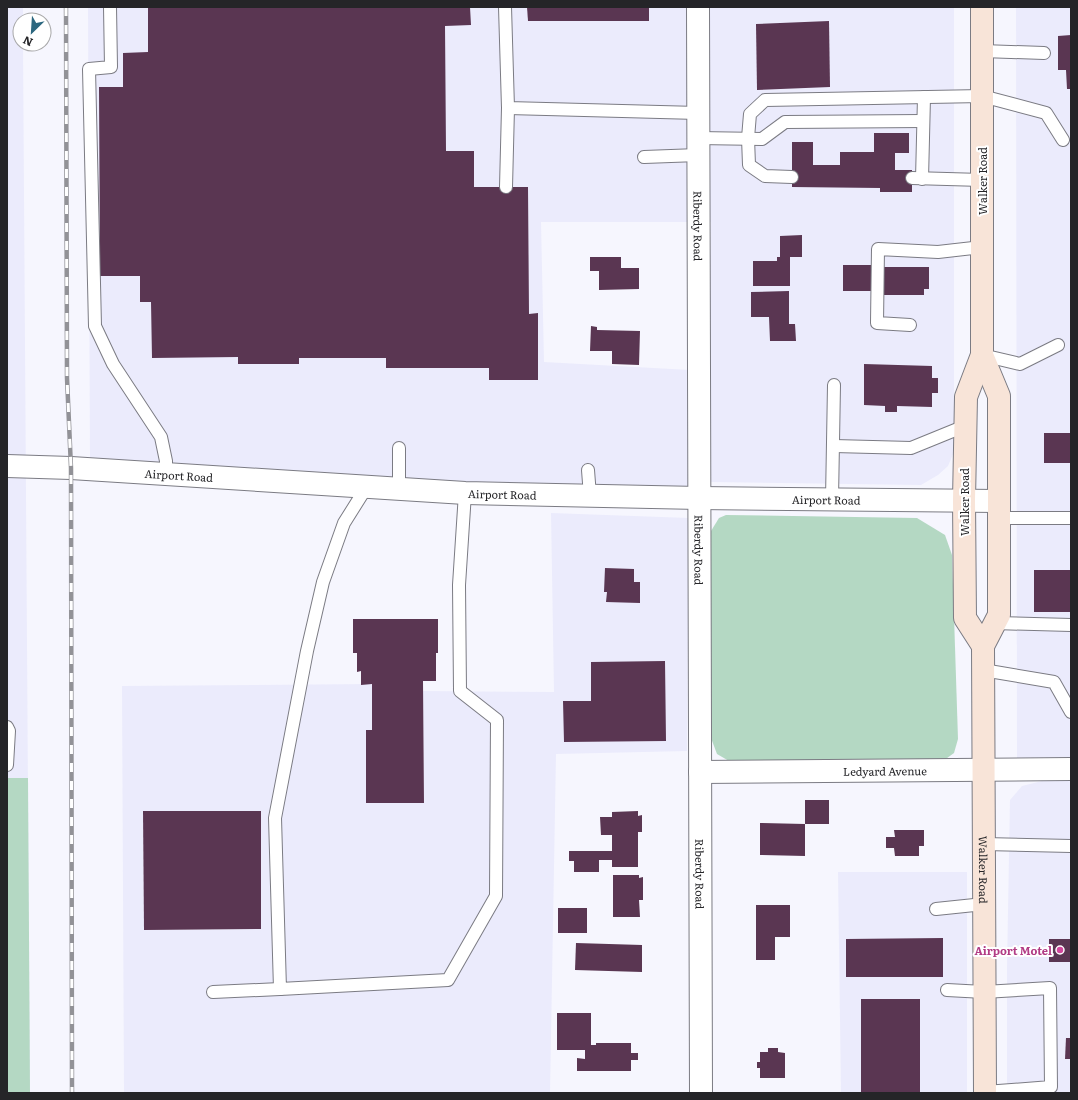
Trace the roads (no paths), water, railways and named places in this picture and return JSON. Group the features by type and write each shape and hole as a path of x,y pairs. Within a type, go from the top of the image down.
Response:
{"main road":[{"name":"Walker Road","path":"982,7 982,355 966,397 964,500 965,618 983,646"},
{"name":"Walker Road","path":"982,355 999,396 999,614 983,646 984,1092"}],"street":[{"name":"Riberdy Road","path":"698,7 700,1093"},
{"name":"Airport Road","path":"7,466 70,468 366,488 465,493 832,500 964,500 998,509"},
{"name":"Ledyard Avenue","path":"700,772 1071,770"}],"lane":[{"path":"110,7 111,67 89,69 95,326 113,364 161,437 166,461 166,474"},
{"path":"505,7 508,108 506,187"},
{"path":"982,51 1044,53"},
{"path":"792,177 764,176 749,165 748,138 750,114 765,100 982,96 1046,113 1063,140"},
{"path":"924,98 917,178 982,180"},
{"path":"508,108 698,113"},
{"path":"644,157 698,146 748,138 762,138 785,122 923,121"},
{"path":"910,325 877,323 878,250 938,252 982,247"},
{"path":"982,355 1020,364 1058,345"},
{"path":"832,500 834,385"},
{"path":"834,446 911,448 965,426"},
{"path":"399,448 399,490"},
{"path":"588,470 590,496"},
{"path":"280,988 275,818 307,651 323,582 344,523 366,488"},
{"path":"214,992 448,980 496,896 497,720 460,691 459,585 465,493"},
{"path":"998,509 1071,518"},
{"path":"994,624 1071,625"},
{"path":"983,670 1054,682 1071,712"},
{"path":"7,727 9,731 7,765"},
{"path":"984,844 1071,846"},
{"path":"936,908 984,904"},
{"path":"947,990 984,992 1050,988 1051,1087 984,1092"}],"railway":[{"path":"66,7 67,378 71,468 72,1093"}],"place":[{"name":"Airport Motel","path":"1060,950"}]}
